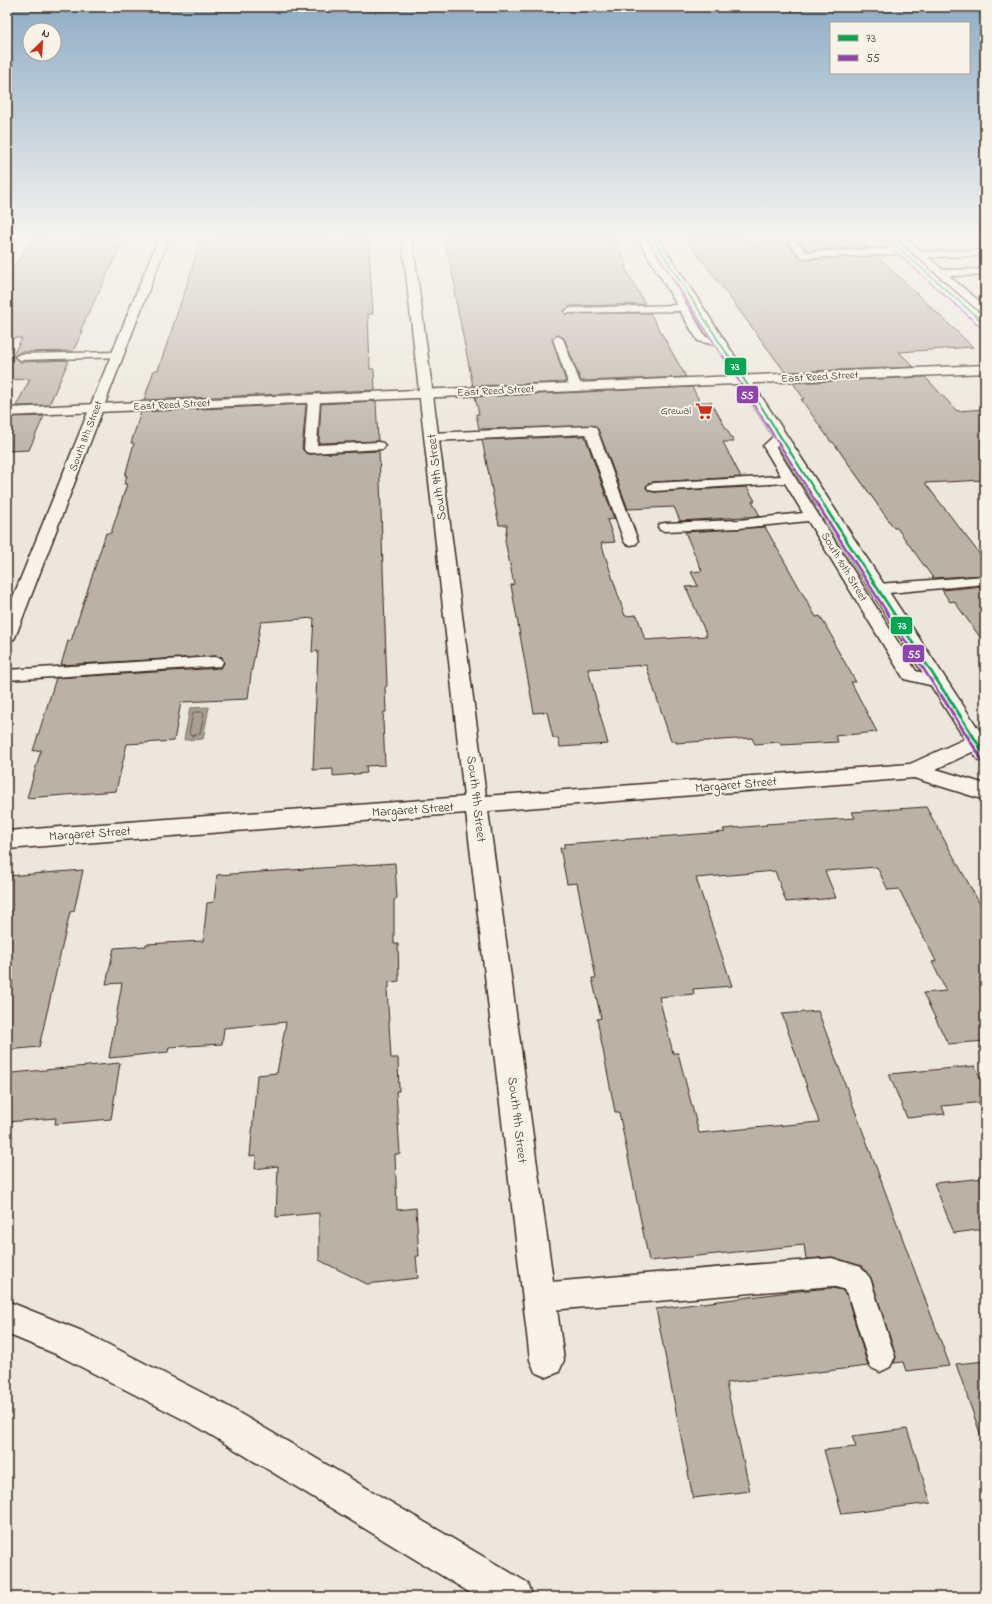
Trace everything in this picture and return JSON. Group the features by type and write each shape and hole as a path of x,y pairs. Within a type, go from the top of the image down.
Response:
{"main road":[{"name":"South 8th Street","path":"7,635 135,312"},
{"name":"South 9th Street","path":"417,312 476,805 547,1360"},
{"name":"South 10th Street","path":"700,312 981,749"},
{"path":"972,312 985,324"},
{"name":"East Reed Street","path":"7,412 985,369"},
{"name":"Margaret Street","path":"914,771 952,752 981,749"},
{"name":"Margaret Street","path":"7,840 914,771 985,792"},
{"path":"7,1317 70,1343 210,1415 514,1597"}],"lane":[{"path":"685,312 702,339 720,343"},
{"path":"558,339 576,388"},
{"path":"20,357 118,355"},
{"path":"314,399 310,449 379,446"},
{"path":"432,437 591,430 631,541"},
{"name":"South 10th Street","path":"780,437 769,446 910,675 938,682"},
{"path":"654,487 790,479"},
{"path":"665,528 739,524 813,516"},
{"path":"878,589 985,580"},
{"path":"7,674 215,662"},
{"path":"539,1297 832,1272 851,1277 860,1288 880,1357"}],"water":[{"path":"209,707 203,739 184,740 190,708"}],"building":[{"path":"7,312 89,312 80,331 83,331 73,351 20,352 14,356 20,362 69,360 49,405 16,406 30,379 7,380 7,366 22,338 7,338"},
{"path":"178,312 373,312 373,314 368,314 370,369 374,369 375,390 144,400 154,370 158,370"},
{"path":"458,312 564,312 565,314 650,313 686,377 581,381 564,338 557,335 552,339 566,382 473,386"},
{"path":"740,312 936,312 973,347 899,352 914,367 785,372"},
{"path":"925,377 957,411 985,409 985,480 925,483 985,561 985,575 933,578 897,528 894,528 833,442 831,442 801,399 804,399 793,383"},
{"path":"692,387 700,402 711,402 734,442 723,442 741,477 654,482 648,483 646,488 649,491 654,492 747,487 755,501 752,501 760,516 680,521 674,507 628,509 598,429 595,426 479,429 476,414 479,414 475,397"},
{"path":"376,401 378,441 319,443 321,404"},
{"path":"306,404 302,449 306,453 379,451 387,686 385,687 386,712 384,712 383,721 385,765 366,766 367,773 333,776 333,769 313,770 318,651 312,652 314,618 261,622 251,674 248,699 181,702 174,741 127,744 116,791 27,798 41,750 33,751 56,678 221,668 224,663 222,657 215,656 61,665 68,641 71,641 106,533 111,533 127,484 124,484 127,476 125,476 134,443 131,443 141,412"},
{"path":"44,416 29,450 7,451 7,424 11,417"},
{"path":"585,436 614,519 607,520 615,542 601,543 625,616 637,615 645,640 707,636 686,587 698,586 691,572 702,571 685,532 765,527 816,617 820,616 835,642 833,642 856,682 851,682 877,732 835,736 838,742 781,745 779,742 755,744 752,738 676,743 676,741 671,741 646,665 588,669 608,744 560,747 558,738 553,738 547,712 534,713 511,585 514,584 505,541 507,525 499,525 482,440"},
{"path":"985,586 985,644 954,601 950,602 942,590"},
{"path":"926,807 985,913 985,1041 948,1044 923,993 946,991 932,962 936,961 899,889 888,890 877,867 825,871 836,898 786,902 775,871 696,878 732,986 693,989 694,994 659,997 673,1053 678,1053 699,1133 819,1122 782,1014 818,1011 950,1366 906,1371 903,1362 894,1363 896,1357 871,1278 861,1266 832,1257 806,1259 804,1245 649,1261 619,1112 615,1112 597,1019 601,1018 592,978 596,978 577,883 567,884 560,848 564,848 564,844 725,832 723,829 767,825 766,824 855,818 852,812"},
{"path":"395,863 397,898 394,900 394,944 398,944 399,981 389,982 389,988 387,988 391,1058 398,1058 399,1091 396,1091 400,1154 395,1154 397,1210 416,1208 419,1256 416,1256 418,1278 367,1284 319,1260 319,1213 276,1217 278,1166 255,1169 256,1155 250,1156 257,1075 277,1073 286,1022 224,1028 222,1044 169,1047 168,1052 109,1058 122,983 106,984 114,948 146,946 146,944 203,941 207,903 214,902 217,875"},
{"path":"83,870 74,911 70,912 39,1047 7,1050 7,876"},
{"path":"120,1063 111,1119 55,1124 56,1118 7,1122 7,1091 12,1073"},
{"path":"975,1066 985,1088 985,1102 942,1106 945,1114 907,1118 889,1074"},
{"path":"985,1178 985,1229 954,1233 934,1183"},
{"path":"832,1288 842,1290 847,1296 868,1366 726,1383 750,1491 693,1498 656,1309"},
{"path":"985,1361 985,1435 981,1436 956,1364"},
{"path":"907,1429 931,1503 842,1514 824,1450 856,1447 852,1436"}],"transit line":[{"name":"55","path":"694,312 981,758"},
{"name":"73","path":"700,312 985,755"},
{"name":"55","path":"964,312 982,328"},
{"name":"73","path":"971,312 985,324"}],"place":[{"name":"Grewal","path":"704,411"}]}
